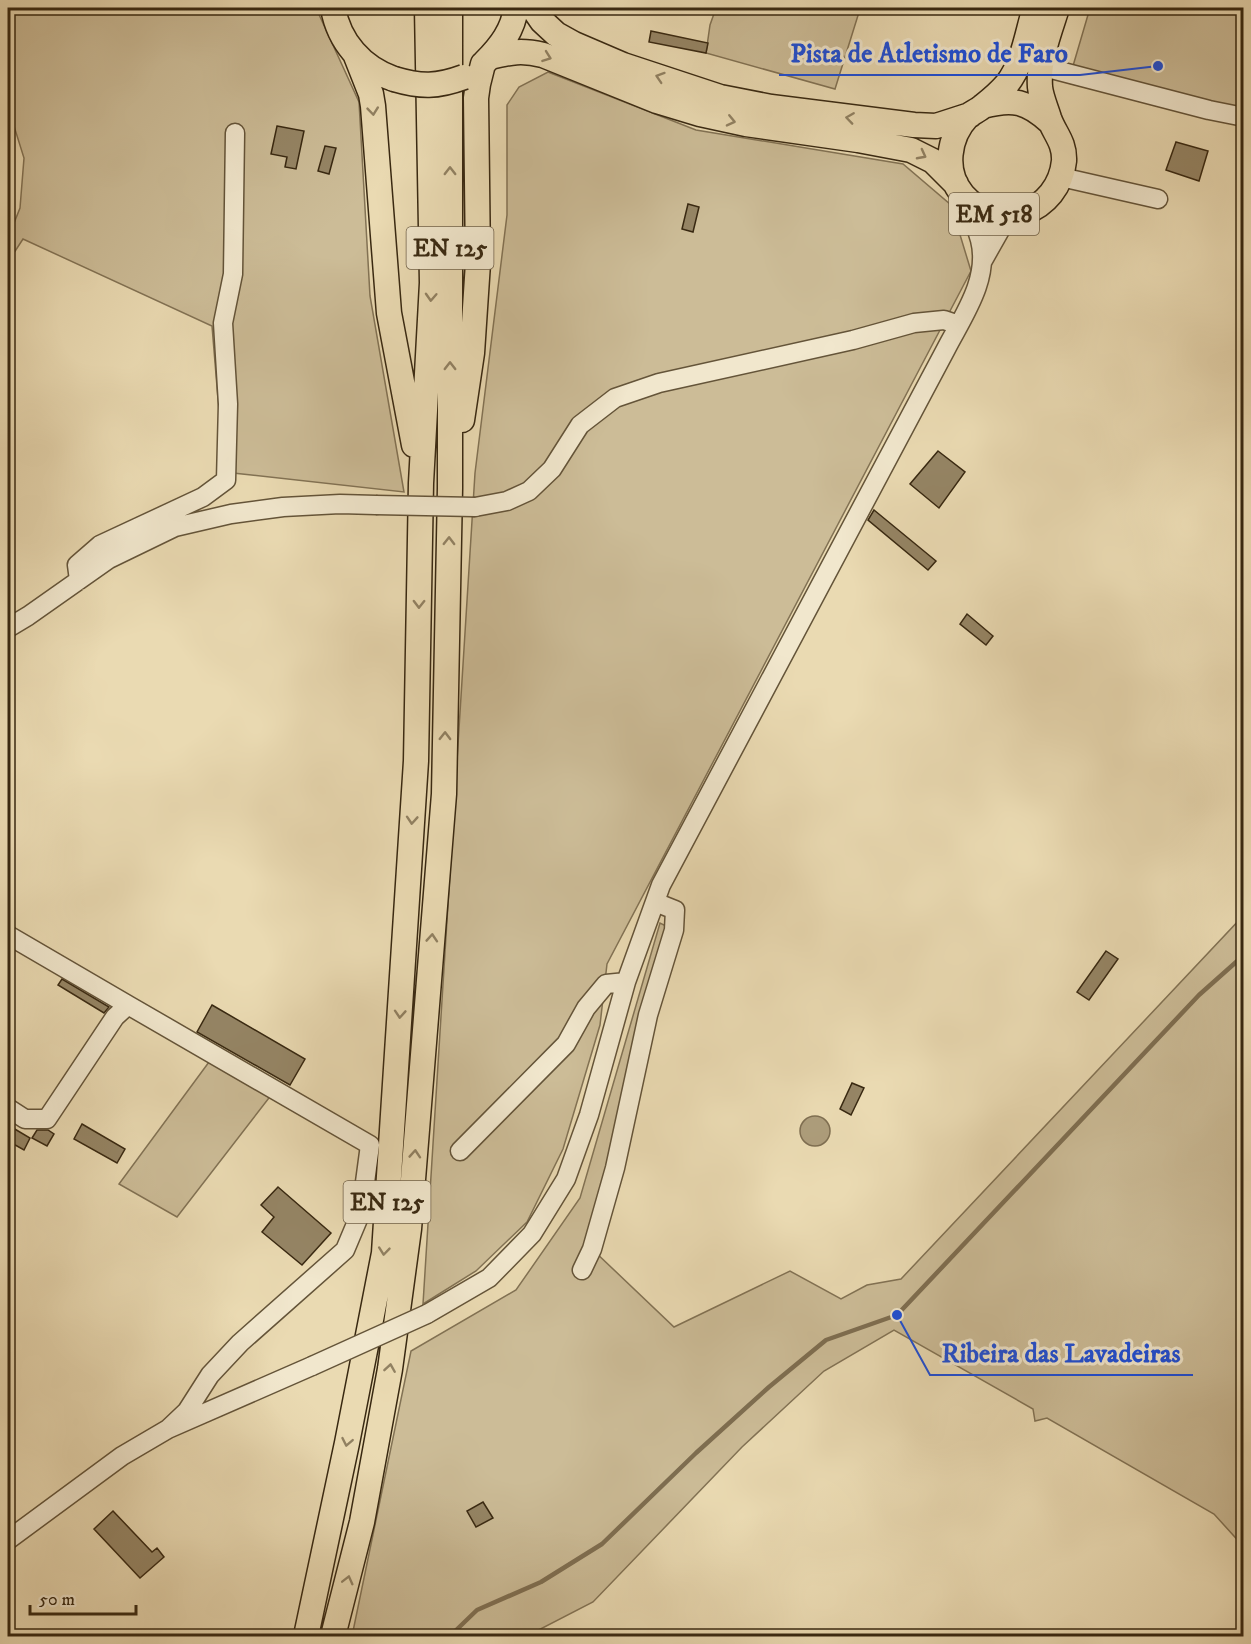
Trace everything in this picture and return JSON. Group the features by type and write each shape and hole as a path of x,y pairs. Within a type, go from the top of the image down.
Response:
{"main road":[{"path":"333,8 340,31 356,56 371,94 389,313 421,483"},
{"name":"EN 125","path":"306,1636 384,1253 416,761 421,483 432,283 427,8"},
{"name":"EN 125","path":"333,1636 364,1511 390,1370 410,1229 444,794 450,488 450,8"},
{"path":"450,488 473,342 478,263 476,98 479,66 504,40 512,27 516,8"},
{"path":"533,8 542,21 556,34 574,44 623,65 720,97 771,107 936,126 1001,102 1019,103 1036,110 1050,122"},
{"name":"EM 518","path":"1035,8 1019,64 1006,85 957,129 951,147 950,166 959,189 976,206 991,214 1008,216 1025,213 1040,205 1053,193 1061,177 1064,158 1060,139 1050,122"},
{"path":"1050,122 1040,89 1040,66 1057,8"},
{"path":"356,56 381,75 424,86 439,84 508,53 527,51 543,55 657,101 700,114 746,124 911,150 933,161 959,189"}],"street":[{"path":"1040,66 1244,117"},
{"path":"79,580 77,565 100,545 203,497 226,480 228,404 223,323 233,273 236,133"},
{"path":"1061,177 1158,199"},
{"name":"EM 518","path":"11,1531 122,1456 168,1429 428,1314 489,1278 532,1234 566,1179 589,1114 626,982 666,874 958,325 979,281 982,262 980,241 959,189"},
{"name":"EM 518","path":"982,262 1008,216"},
{"path":"8,628 110,559 175,527 231,514 283,507 340,504 475,507 507,501 529,491 552,469 580,425 615,398 659,383 853,340 914,323 944,320 958,325"},
{"path":"582,1270 592,1249 615,1168 648,1015 674,930 675,910 655,902"},
{"path":"8,934 370,1145 361,1212 345,1250 240,1342 210,1375 187,1411 168,1429"},
{"path":"460,1151 566,1044 586,1008 606,984 626,982"},
{"path":"8,1108 25,1119 47,1119 115,1017 129,1005"},
{"path":"210,1375 212,1409"}],"shaded area":[{"path":"8,8 316,8 359,102 370,296 404,492 224,472 212,326 23,239 8,262 8,238 20,208 24,158 8,107"},
{"path":"716,8 860,9 835,89 706,53 710,25"},
{"path":"1090,8 1243,8 1243,126 1068,83"},
{"path":"548,72 696,130 903,164 951,205 971,271 607,964 600,1025 563,1149 527,1222 476,1271 423,1304 475,473 507,215 507,105 519,87"},
{"path":"1243,916 1243,1546 1214,1514 1047,1418 1035,1421 1033,1409 894,1330 824,1371 742,1447 593,1602 527,1636 352,1636 411,1351 516,1290 580,1198 660,923 674,930 592,1249 674,1327 790,1271 841,1299 867,1285 901,1279"},
{"path":"209,1062 272,1094 177,1217 119,1184"},
{"path":"815,1116 825,1121 830,1131 825,1141 815,1146 805,1141 800,1131 805,1121"}],"building":[{"path":"651,31 708,43 706,53 649,42"},
{"path":"277,126 304,131 296,169 285,167 287,157 271,154"},
{"path":"1176,142 1208,151 1199,181 1166,170"},
{"path":"325,146 336,148 329,174 318,171"},
{"path":"688,204 699,207 693,232 682,229"},
{"path":"938,451 965,472 939,508 910,484"},
{"path":"874,510 936,561 928,570 868,520"},
{"path":"967,614 993,636 986,645 960,624"},
{"path":"1106,951 1118,959 1089,1000 1077,992"},
{"path":"62,979 109,1007 104,1013 58,985"},
{"path":"212,1005 305,1059 290,1085 197,1032"},
{"path":"852,1083 864,1088 851,1115 840,1109"},
{"path":"82,1124 125,1149 117,1163 74,1139"},
{"path":"8,1125 30,1138 24,1150 8,1141"},
{"path":"37,1130 48,1130 54,1134 47,1146 32,1138"},
{"path":"278,1187 331,1233 302,1265 262,1232 274,1217 261,1205"},
{"path":"483,1502 493,1518 476,1527 467,1511"},
{"path":"113,1511 152,1552 157,1548 164,1557 140,1578 94,1529"}],"waterway":[{"path":"450,1636 477,1610 541,1582 602,1544 696,1453 769,1387 826,1340 897,1315 1199,995 1244,955"}],"place":[{"name":"Pista de Atletismo de Faro","path":"1158,66"},
{"name":"Ribeira das Lavadeiras","path":"897,1315"}]}
